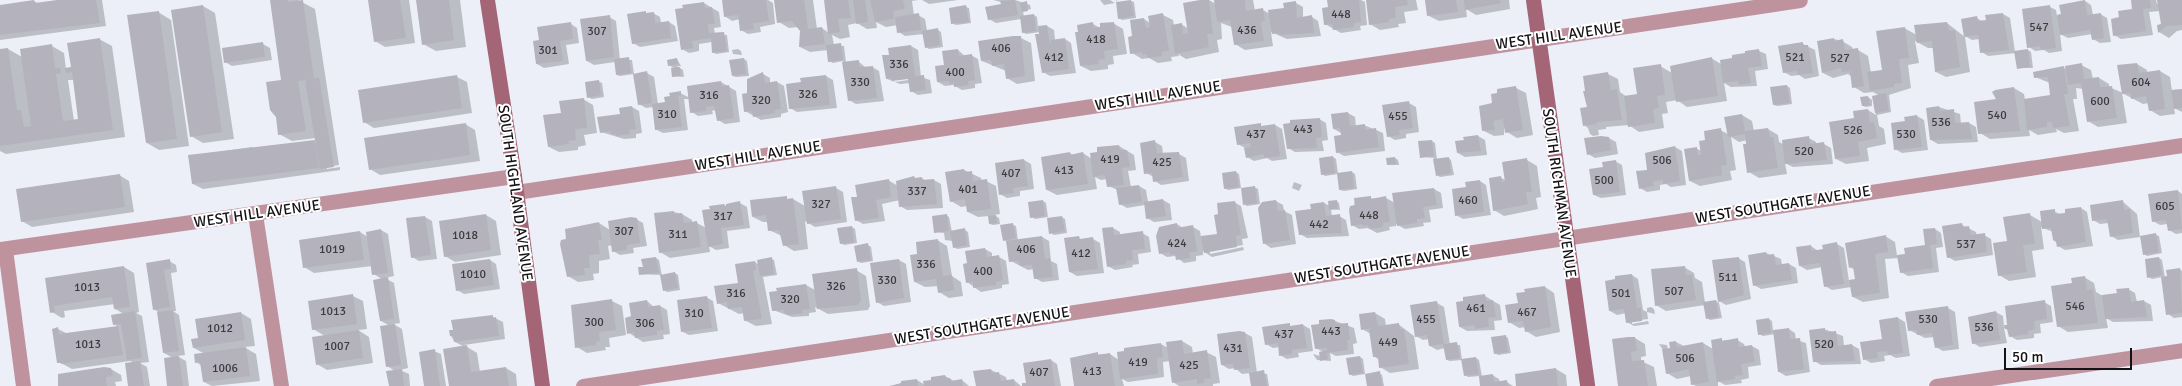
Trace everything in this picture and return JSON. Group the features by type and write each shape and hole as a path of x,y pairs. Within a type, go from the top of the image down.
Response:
{"street":[{"name":"SOUTH HIGHLAND AVENUE","path":"487,0 514,176 542,386"},
{"name":"SOUTH RICHMAN AVENUE","path":"1532,0 1587,386"},
{"name":"WEST HILL AVENUE","path":"516,192 1800,0"},
{"name":"WEST SOUTHGATE AVENUE","path":"583,386 2182,145"},
{"name":"WEST HILL AVENUE","path":"3,249 514,176"},
{"path":"255,214 281,386"},
{"path":"3,249 23,386"},
{"path":"1936,386 2182,350"}],"building":[{"path":"34,0 35,3 57,0 96,0 100,23 0,35 0,5"},
{"path":"270,0 288,0 288,2 303,0 314,79 298,81 306,131 278,135 276,117 270,110 266,82 281,80"},
{"path":"368,0 400,0 406,38 374,42"},
{"path":"416,0 449,0 454,40 422,45"},
{"path":"722,0 766,0 769,21 753,23 754,29 740,31 738,15 724,17"},
{"path":"774,0 804,0 808,29 822,27 825,44 799,47 800,31 792,21 777,23"},
{"path":"824,0 848,0 851,18 838,19 840,32 828,34"},
{"path":"853,0 865,0 868,22 856,24"},
{"path":"870,0 903,0 905,9 893,11 894,19 875,22"},
{"path":"1015,0 1018,15 988,20 985,7 1001,4 1000,1"},
{"path":"1131,0 1134,16 1118,19 1116,2"},
{"path":"1209,0 1213,34 1207,34 1209,47 1175,54 1171,25 1182,23 1183,34 1188,33 1183,3"},
{"path":"1214,0 1245,0 1246,11 1263,8 1265,21 1261,22 1264,41 1234,45 1230,20 1217,22"},
{"path":"1327,0 1359,0 1361,22 1354,23 1354,27 1333,30 1332,24 1324,25 1322,8 1328,7"},
{"path":"1366,0 1407,0 1408,5 1395,7 1396,18 1389,19 1389,22 1369,25"},
{"path":"1425,0 1456,0 1458,12 1427,16"},
{"path":"1464,0 1500,0 1501,3 1465,10"},
{"path":"2085,0 2087,15 2101,13 2104,38 2092,40 2090,30 2060,35 2057,15 2061,14 2059,5"},
{"path":"2131,0 2150,0 2151,8 2143,9 2146,31 2113,36 2111,19 2119,17 2118,11 2132,9"},
{"path":"2157,0 2182,0 2182,25 2167,26 2158,33 2157,25 2161,24"},
{"path":"1027,1 1028,11 1022,12 1020,3"},
{"path":"1296,1 1297,18 1312,15 1314,33 1272,34 1268,10 1284,8 1283,3"},
{"path":"704,2 705,8 712,7 715,24 708,24 709,33 724,32 727,51 712,53 711,38 692,41 693,48 681,50 675,9 683,8 682,5"},
{"path":"203,5 222,132 190,137 171,10"},
{"path":"966,5 969,22 951,24 949,8"},
{"path":"2050,5 2056,48 2041,50 2040,46 2027,48 2022,9"},
{"path":"159,11 177,139 146,143 127,15"},
{"path":"646,11 646,13 654,12 655,23 669,21 671,38 632,44 627,14"},
{"path":"919,13 921,30 897,33 895,17"},
{"path":"1163,13 1169,51 1162,52 1162,56 1147,58 1147,54 1142,55 1142,52 1130,54 1128,37 1132,36 1130,20 1144,18 1146,28 1150,27 1148,16"},
{"path":"2003,13 2009,50 1980,53 1978,35 1964,37 1961,19 1977,16 1978,21 1986,20 1985,15"},
{"path":"1034,14 1036,31 1022,33 1020,16"},
{"path":"610,15 614,57 586,61 580,19"},
{"path":"571,22 573,39 560,41 563,61 536,64 533,41 539,40 537,27"},
{"path":"1093,22 1094,28 1100,27 1100,23 1114,22 1118,49 1104,51 1105,59 1098,60 1099,64 1080,66 1075,32 1078,32 1077,25"},
{"path":"1947,22 1949,31 1955,30 1960,67 1935,72 1932,41 1917,43 1914,25"},
{"path":"1047,25 1050,44 1051,40 1065,38 1069,69 1042,73 1035,34 1039,34 1038,26"},
{"path":"1905,27 1909,58 1899,59 1902,83 1894,84 1894,87 1870,91 1867,72 1882,70 1876,31"},
{"path":"938,28 940,45 925,48 922,31"},
{"path":"1021,36 1025,76 1006,79 1004,64 992,66 991,60 981,61 978,41"},
{"path":"100,38 113,130 0,146 0,49 8,48 17,110 21,110 24,127 31,126 20,49 52,44 55,68 60,68 61,73 56,74 63,121 78,119 72,72 66,73 65,68 71,67 67,43"},
{"path":"1834,38 1834,41 1843,39 1845,50 1858,48 1864,86 1852,88 1850,71 1842,72 1841,68 1822,73 1817,41"},
{"path":"263,42 265,57 224,63 222,48"},
{"path":"1803,42 1803,45 1808,45 1813,73 1797,75 1797,71 1783,73 1778,46"},
{"path":"841,43 843,60 828,62 826,45"},
{"path":"911,45 915,76 924,75 926,90 910,92 908,79 892,81 892,78 886,79 882,55 889,55 888,48"},
{"path":"958,49 959,56 972,54 975,80 968,81 969,85 954,87 954,83 949,84 949,81 937,82 935,66 944,65 942,51"},
{"path":"1759,49 1762,66 1748,68 1751,83 1739,85 1738,81 1723,83 1720,60 1732,58 1732,55 1745,53 1745,51"},
{"path":"2028,49 2030,67 2017,69 2014,51"},
{"path":"629,57 631,73 616,75 614,59"},
{"path":"1712,57 1718,96 1676,102 1670,66"},
{"path":"677,58 678,64 668,66 667,60"},
{"path":"744,58 746,74 732,76 729,60"},
{"path":"859,60 859,66 873,66 877,98 848,101 842,62"},
{"path":"2082,63 2084,79 2099,77 2100,87 2112,86 2117,118 2087,122 2081,83 2068,85 2065,66"},
{"path":"2137,63 2139,73 2160,70 2165,109 2149,111 2146,96 2131,99 2131,93 2122,94 2117,65"},
{"path":"1661,64 1665,95 1657,96 1659,108 1653,109 1655,123 1628,127 1624,96 1637,94 1633,68"},
{"path":"2064,66 2068,94 2064,94 2070,126 2053,128 2052,122 2047,122 2047,127 2027,130 2024,99 2050,95 2048,77 2034,78 2033,72"},
{"path":"680,67 681,76 672,77 671,68"},
{"path":"647,71 652,103 638,105 633,74"},
{"path":"763,72 765,83 777,81 781,109 774,110 775,113 753,117 752,111 744,112 742,94 747,93 747,79"},
{"path":"1608,72 1611,90 1617,89 1622,120 1597,122 1597,124 1583,126 1580,108 1587,107 1583,91 1585,91 1583,76"},
{"path":"457,75 462,108 363,123 358,90"},
{"path":"826,75 830,105 789,109 786,84 801,82 800,78"},
{"path":"319,77 334,167 320,169 305,81"},
{"path":"599,80 601,95 587,98 585,82"},
{"path":"721,81 722,86 729,85 734,118 717,121 714,106 706,107 706,111 690,113 687,86"},
{"path":"1787,85 1790,103 1773,105 1770,87"},
{"path":"1516,86 1523,130 1505,133 1503,119 1493,121 1495,130 1482,131 1479,106 1492,103 1491,94 1497,93 1497,89"},
{"path":"2014,87 2020,131 1978,134 1974,102 1996,99 1992,92 1995,90"},
{"path":"2182,89 2182,108 2174,109 2171,90"},
{"path":"681,91 681,95 678,96 682,127 655,130 652,104 665,102 664,97 670,96 669,93"},
{"path":"1886,93 1889,111 1875,113 1872,96"},
{"path":"1868,96 1870,105 1862,106 1860,97"},
{"path":"584,98 587,128 575,129 576,140 568,141 569,144 548,147 543,115 561,113 559,101"},
{"path":"1409,101 1413,128 1399,130 1400,135 1387,137 1382,105"},
{"path":"632,106 636,129 629,130 630,134 616,136 616,134 611,134 611,131 600,133 597,117 620,114 619,108"},
{"path":"1939,106 1940,111 1954,109 1955,123 1969,122 1972,139 1930,140 1926,108"},
{"path":"1868,109 1870,123 1874,122 1877,138 1858,142 1860,156 1835,159 1829,122 1854,118 1853,111"},
{"path":"1348,112 1350,126 1365,124 1365,130 1376,128 1379,147 1336,153 1334,136 1341,135 1340,128 1333,129 1331,114"},
{"path":"1742,114 1745,131 1768,128 1770,137 1773,137 1778,168 1747,173 1743,144 1746,144 1745,134 1728,137 1724,117"},
{"path":"1917,115 1922,147 1894,150 1891,123 1905,121 1904,117"},
{"path":"1320,118 1322,137 1316,138 1317,148 1287,149 1283,124 1290,123 1290,120"},
{"path":"466,123 470,155 369,170 364,138"},
{"path":"1261,123 1261,126 1275,124 1280,156 1264,158 1264,154 1246,158 1244,148 1251,147 1250,143 1237,145 1234,127"},
{"path":"1721,128 1727,165 1721,166 1722,175 1689,181 1684,149 1697,147 1698,155 1701,155 1699,141 1705,140 1704,131"},
{"path":"1478,135 1481,151 1457,153 1455,141 1464,140 1463,137"},
{"path":"1809,136 1810,144 1824,142 1827,160 1785,164 1782,140"},
{"path":"1609,137 1611,150 1587,155 1584,138"},
{"path":"315,140 319,168 192,184 188,155"},
{"path":"1155,140 1157,153 1179,152 1183,177 1153,182 1152,173 1144,174 1140,143"},
{"path":"1432,140 1434,156 1420,158 1418,141"},
{"path":"1119,145 1120,150 1127,150 1130,167 1122,168 1124,185 1107,187 1105,175 1093,177 1090,153 1097,152 1097,147"},
{"path":"1675,146 1680,181 1663,184 1663,180 1653,181 1654,186 1639,189 1636,171 1647,170 1645,153"},
{"path":"1070,152 1070,155 1083,152 1088,184 1046,190 1041,157"},
{"path":"1333,156 1335,173 1321,175 1319,158"},
{"path":"1395,157 1396,164 1387,165 1386,158"},
{"path":"1449,157 1451,173 1436,176 1433,159"},
{"path":"1527,158 1532,192 1526,192 1528,204 1493,211 1489,178 1501,176 1502,182 1505,182 1502,162"},
{"path":"1024,159 1028,186 1013,188 1014,193 999,195 995,163"},
{"path":"1616,160 1620,192 1593,195 1589,169 1603,167 1602,162"},
{"path":"964,169 965,172 972,171 973,181 987,179 991,209 967,212 965,199 950,202 945,172"},
{"path":"1236,171 1239,187 1224,189 1222,173"},
{"path":"1352,171 1354,188 1339,190 1337,173"},
{"path":"120,174 125,207 21,222 16,189"},
{"path":"914,176 915,178 922,177 922,180 934,179 937,204 899,207 896,181"},
{"path":"889,179 891,197 876,200 879,218 855,221 851,197 857,197 855,185"},
{"path":"1480,180 1484,212 1455,216 1452,189 1466,187 1465,182"},
{"path":"1139,185 1142,202 1119,205 1116,188"},
{"path":"836,186 841,219 807,224 802,191"},
{"path":"1255,186 1257,203 1243,205 1241,188"},
{"path":"1434,188 1437,205 1423,207 1425,218 1417,219 1417,223 1397,226 1392,193"},
{"path":"2178,190 2182,229 2168,231 2166,220 2152,222 2148,194"},
{"path":"787,196 787,199 793,198 799,244 783,246 779,230 768,231 766,215 752,217 750,200"},
{"path":"1371,196 1371,199 1386,196 1390,222 1383,223 1383,227 1369,229 1368,225 1363,226 1363,224 1351,226 1349,210 1350,206 1355,205 1354,198"},
{"path":"1163,199 1166,216 1146,219 1144,202"},
{"path":"1043,200 1045,216 1030,218 1028,202"},
{"path":"1276,200 1278,211 1285,210 1290,240 1263,244 1258,208 1262,202"},
{"path":"1337,200 1338,209 1329,210 1328,201"},
{"path":"2123,200 2124,210 2130,209 2133,233 2110,237 2107,219 2092,221 2090,205"},
{"path":"740,201 744,225 721,228 723,244 708,247 702,210 710,209 709,206 724,204 726,207 726,204"},
{"path":"1235,201 1241,235 1236,236 1237,247 1204,253 1201,236 1217,234 1214,215 1218,214 1217,203"},
{"path":"1324,202 1326,216 1340,214 1342,233 1299,235 1295,211 1311,209 1310,204"},
{"path":"2081,207 2086,242 2057,247 2056,242 2053,240 2051,228 2042,229 2040,211 2055,209 2055,214 2065,213 2065,209"},
{"path":"674,211 674,214 682,213 684,223 697,221 701,247 659,253 654,213"},
{"path":"2030,213 2035,244 2023,245 2027,272 1998,276 1993,243 2007,241 2003,217"},
{"path":"486,214 491,250 444,257 439,221"},
{"path":"947,214 949,231 934,233 932,216"},
{"path":"996,215 997,223 989,224 988,216"},
{"path":"425,216 431,255 411,258 406,218"},
{"path":"1062,216 1065,231 1049,234 1047,218"},
{"path":"631,217 637,218 640,243 627,245 627,250 612,252 608,221"},
{"path":"599,222 602,240 598,240 600,254 589,255 590,268 584,268 585,275 567,277 560,244 561,240 566,239 565,229"},
{"path":"1013,223 1016,238 1003,241 1000,225"},
{"path":"1177,223 1177,228 1193,225 1197,251 1189,253 1190,258 1176,260 1175,254 1170,255 1170,252 1159,254 1156,236 1159,227"},
{"path":"1962,223 1963,227 1969,226 1971,235 1985,233 1987,252 1947,258 1942,226"},
{"path":"852,226 854,242 840,244 837,228"},
{"path":"1113,227 1114,235 1143,231 1145,249 1132,250 1133,260 1126,261 1126,264 1107,267 1102,228"},
{"path":"965,228 967,245 953,248 950,231"},
{"path":"1935,228 1937,244 1930,245 1933,268 1900,273 1897,255 1905,254 1904,248 1925,245 1923,229"},
{"path":"381,229 388,273 372,275 366,232"},
{"path":"360,231 364,260 303,268 299,240"},
{"path":"2156,233 2159,252 2143,255 2140,236"},
{"path":"1886,235 1888,252 1875,254 1880,293 1852,297 1849,280 1855,279 1853,267 1849,268 1845,243"},
{"path":"1042,236 1045,259 1050,258 1053,277 1034,279 1032,265 1020,266 1019,261 1009,262 1006,241"},
{"path":"1079,236 1080,239 1093,237 1098,269 1069,272 1064,238"},
{"path":"938,239 943,276 952,275 954,290 938,293 936,279 914,282 910,255 917,254 916,242"},
{"path":"1837,242 1844,284 1824,287 1820,263 1799,266 1796,247 1811,245 1812,251 1823,249 1822,245"},
{"path":"868,243 871,260 857,262 854,246"},
{"path":"985,248 987,257 999,255 1003,280 996,282 996,285 973,288 973,282 966,283 963,264 967,263 965,251"},
{"path":"1766,252 1767,255 1774,254 1776,265 1789,263 1792,280 1753,286 1748,255"},
{"path":"656,257 659,273 639,275 638,267 643,267 641,259"},
{"path":"772,257 774,274 760,276 757,260"},
{"path":"1739,257 1744,295 1718,302 1712,260"},
{"path":"2159,257 2162,275 2147,278 2145,259"},
{"path":"170,259 171,269 164,270 170,307 153,310 146,263"},
{"path":"490,259 494,285 456,291 452,264"},
{"path":"899,259 904,298 876,303 870,263"},
{"path":"755,261 756,270 753,271 762,319 744,321 742,307 728,309 727,302 717,304 714,286 738,283 735,264"},
{"path":"124,266 130,307 114,309 112,297 54,306 55,312 50,313 45,278"},
{"path":"1685,266 1686,275 1692,275 1696,300 1655,306 1651,269"},
{"path":"857,268 861,300 858,305 817,309 812,274"},
{"path":"2180,268 2182,313 2166,315 2161,277 2167,276 2166,270"},
{"path":"675,272 678,288 663,291 660,275"},
{"path":"1632,274 1637,308 1641,307 1642,321 1626,323 1624,309 1609,311 1605,281 1615,279 1615,276"},
{"path":"2085,276 2087,290 2093,289 2098,323 2057,327 2051,286 2072,283 2071,278"},
{"path":"388,277 394,319 380,321 373,280"},
{"path":"806,284 810,309 802,310 803,313 789,315 784,313 784,310 772,311 769,292 777,291 776,288"},
{"path":"1545,286 1551,327 1525,332 1523,321 1508,323 1505,305 1518,303 1516,293 1525,292 1524,289"},
{"path":"2129,288 2131,302 2144,300 2147,317 2105,319 2102,295 2117,293 2116,289"},
{"path":"353,294 357,324 312,330 308,301"},
{"path":"1485,294 1486,301 1493,300 1496,317 1488,318 1489,327 1475,329 1475,325 1459,327 1456,302 1463,301 1463,297"},
{"path":"707,296 712,328 681,332 677,300"},
{"path":"612,299 616,330 599,332 600,341 596,342 596,345 575,348 571,305"},
{"path":"647,300 648,307 660,305 664,330 657,331 657,335 635,338 634,332 627,334 625,318 631,316 629,303"},
{"path":"1716,300 1719,317 1706,319 1703,302"},
{"path":"2045,300 2047,319 2034,321 2035,329 2028,331 2028,334 2009,337 2004,325 2007,325 2005,306"},
{"path":"1437,301 1444,344 1457,342 1460,358 1446,360 1443,344 1429,346 1427,335 1415,337 1410,305"},
{"path":"1948,306 1953,345 1935,348 1932,333 1917,335 1916,330 1908,331 1905,312"},
{"path":"173,310 179,351 163,353 157,312"},
{"path":"135,311 142,358 127,360 121,324 113,325 111,315"},
{"path":"1996,311 2000,340 1972,344 1968,317"},
{"path":"241,312 245,340 193,348 191,339 198,338 195,319"},
{"path":"1375,312 1378,326 1399,323 1400,329 1404,329 1409,364 1379,368 1378,357 1373,357 1369,330 1372,328 1361,330 1359,314"},
{"path":"493,315 493,318 496,317 499,336 454,342 453,336 450,336 449,330 453,330 451,320"},
{"path":"1898,317 1903,353 1888,355 1887,351 1877,352 1878,358 1863,360 1860,342 1882,339 1879,320"},
{"path":"1769,318 1771,333 1758,335 1756,320"},
{"path":"1319,320 1335,320 1336,324 1348,323 1350,340 1347,340 1348,350 1327,353 1328,359 1320,361 1319,352 1327,350 1327,348 1315,349 1311,325 1319,324"},
{"path":"1290,323 1290,326 1303,324 1307,348 1292,350 1292,354 1279,356 1278,343 1265,345 1262,327"},
{"path":"395,324 401,365 386,367 380,326"},
{"path":"118,326 123,355 57,363 52,329 58,327 59,334"},
{"path":"1789,328 1790,339 1800,338 1804,369 1778,372 1773,330"},
{"path":"1825,328 1825,332 1836,331 1838,346 1852,344 1855,361 1813,362 1809,330"},
{"path":"359,330 363,358 316,365 312,337"},
{"path":"1245,332 1250,368 1234,370 1233,364 1221,365 1217,334"},
{"path":"1506,335 1508,352 1494,354 1491,337"},
{"path":"1635,337 1637,351 1631,352 1632,361 1644,360 1648,386 1618,386 1612,339"},
{"path":"1722,338 1722,341 1738,338 1739,347 1752,345 1755,362 1741,364 1743,375 1735,376 1735,379 1717,382 1711,340"},
{"path":"1182,340 1184,354 1207,350 1211,378 1204,379 1204,383 1197,384 1197,379 1172,383 1166,342"},
{"path":"1676,341 1677,347 1703,342 1709,382 1691,385 1689,369 1666,374 1662,349 1670,348 1669,342"},
{"path":"1161,343 1163,357 1157,358 1158,374 1120,379 1117,352 1124,351 1124,348"},
{"path":"467,345 471,372 506,367 509,386 449,386 443,349"},
{"path":"246,347 250,376 203,382 200,362 195,363 194,354"},
{"path":"435,349 440,386 424,386 419,352"},
{"path":"1098,352 1098,355 1110,353 1115,386 1074,386 1070,358"},
{"path":"179,356 183,386 167,386 164,358"},
{"path":"1360,356 1363,373 1349,375 1346,358"},
{"path":"1476,357 1479,374 1464,376 1461,359"},
{"path":"1051,359 1055,386 1022,386 1022,383 1026,383 1023,363"},
{"path":"140,361 144,386 128,386 125,363"},
{"path":"104,367 111,368 113,376 106,377 107,386 58,386 58,374"},
{"path":"1556,368 1558,386 1516,386 1515,374"},
{"path":"402,369 404,386 389,386 386,371"},
{"path":"991,369 992,373 999,372 1001,381 1014,379 1015,386 976,386 973,371"},
{"path":"1264,370 1267,386 1251,386 1249,373"},
{"path":"1380,371 1382,386 1367,386 1365,374"},
{"path":"1493,374 1494,382 1507,380 1508,386 1480,386 1479,376"},
{"path":"945,375 951,381 962,379 963,386 924,386 923,381 931,380 931,377"},
{"path":"917,379 918,386 891,386 901,383 901,381"}]}
